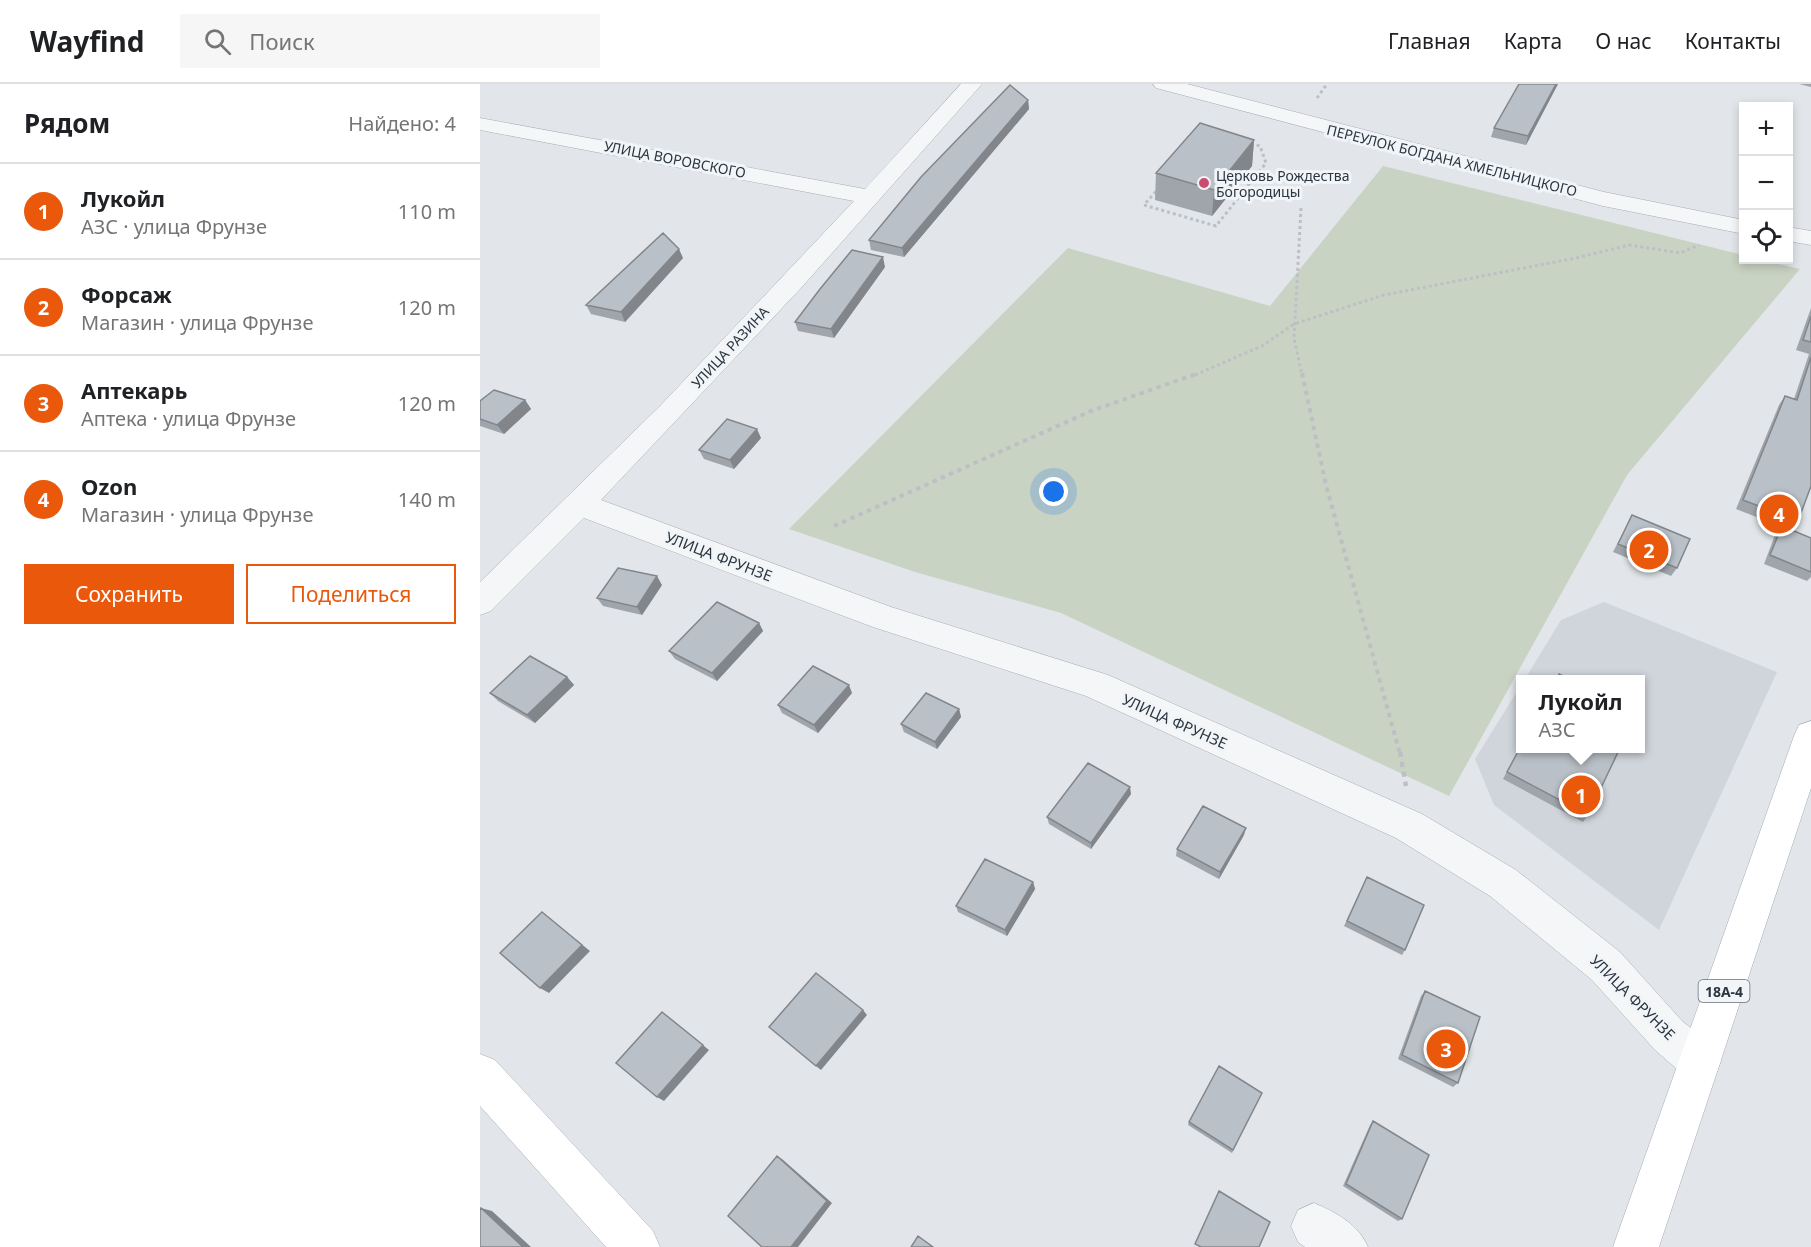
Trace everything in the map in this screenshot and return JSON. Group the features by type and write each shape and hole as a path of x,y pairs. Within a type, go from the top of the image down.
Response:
{"main road":[{"name":"18А-4","path":"1636,1247 1811,736"},
{"path":"480,1075 637,1247"}],"street":[{"name":"УЛИЦА РАЗИНА","path":"480,602 582,505 870,197 972,84"},
{"name":"ПЕРЕУЛОК БОГДАНА ХМЕЛЬНИЦКОГО","path":"1163,84 1603,199 1739,226"},
{"name":"УЛИЦА ВОРОВСКОГО","path":"480,124 870,197"},
{"path":"1793,235 1811,238"},
{"name":"УЛИЦА ФРУНЗЕ","path":"582,505 884,618 1096,685 1409,826 1503,883 1589,952 1606,966 1670,1036 1700,1061"}],"path":[{"path":"1222,135 1260,146 1266,163 1216,226 1178,215 1144,205 1197,144 1222,135"},
{"path":"1178,215 1184,208"},
{"path":"1301,208 1297,248 1294,338 1326,485 1405,772 1409,826"},
{"path":"834,526 1091,411 1193,376 1262,346 1294,324 1384,295 1576,258 1629,245 1680,253 1706,242"}],"shaded area":[{"path":"1604,602 1777,672 1659,930 1494,805 1475,759 1516,693 1516,753 1645,753 1645,675 1527,675 1561,620"}],"green space":[{"path":"1383,166 1739,254 1739,264 1778,264 1800,269 1627,475 1449,796 1061,613 915,572 789,529 1068,248 1270,306"}],"building":[{"path":"1519,84 1556,84 1528,136 1494,128"},
{"path":"1010,85 1028,100 902,248 869,240 921,177"},
{"path":"1200,123 1254,140 1214,190 1156,173"},
{"path":"663,233 679,249 621,312 586,305"},
{"path":"852,250 883,257 831,329 795,322 820,289"},
{"path":"1811,316 1811,342 1803,340"},
{"path":"1811,357 1811,486 1798,521 1743,500 1785,396 1797,400"},
{"path":"494,390 525,400 497,425 480,419 480,401"},
{"path":"727,419 757,429 730,460 699,450"},
{"path":"1632,515 1690,539 1677,568 1618,544"},
{"path":"1782,526 1811,538 1811,572 1770,555"},
{"path":"618,568 657,576 637,607 597,598"},
{"path":"717,602 759,623 712,673 669,651"},
{"path":"530,656 567,677 527,715 490,693"},
{"path":"813,666 849,685 814,725 778,705"},
{"path":"926,693 959,709 935,742 901,724"},
{"path":"1517,753 1618,753 1588,815 1507,772"},
{"path":"1088,763 1130,787 1091,843 1047,817"},
{"path":"1203,806 1246,828 1220,872 1177,849"},
{"path":"985,859 1033,882 1005,930 956,906"},
{"path":"1367,877 1424,905 1405,950 1347,921"},
{"path":"542,912 582,945 540,988 500,953"},
{"path":"816,973 863,1010 816,1066 769,1027"},
{"path":"1425,991 1480,1017 1458,1083 1402,1055"},
{"path":"662,1012 703,1045 657,1097 616,1063"},
{"path":"1219,1066 1262,1093 1233,1150 1189,1122"},
{"path":"1373,1121 1429,1155 1402,1219 1346,1184"},
{"path":"777,1156 827,1201 791,1247 762,1247 728,1216"},
{"path":"1219,1191 1270,1222 1259,1247 1201,1247 1195,1244"},
{"path":"481,1208 523,1247 480,1247"},
{"path":"918,1236 933,1247 911,1247"}],"place":[{"name":"Церковь Рождества Богородицы","path":"1204,183"},
{"name":"Ozon","path":"1779,514"},
{"name":"Форсаж","path":"1649,550"},
{"name":"Лукойл","path":"1581,795"},
{"name":"Аптекарь","path":"1446,1049"}]}
